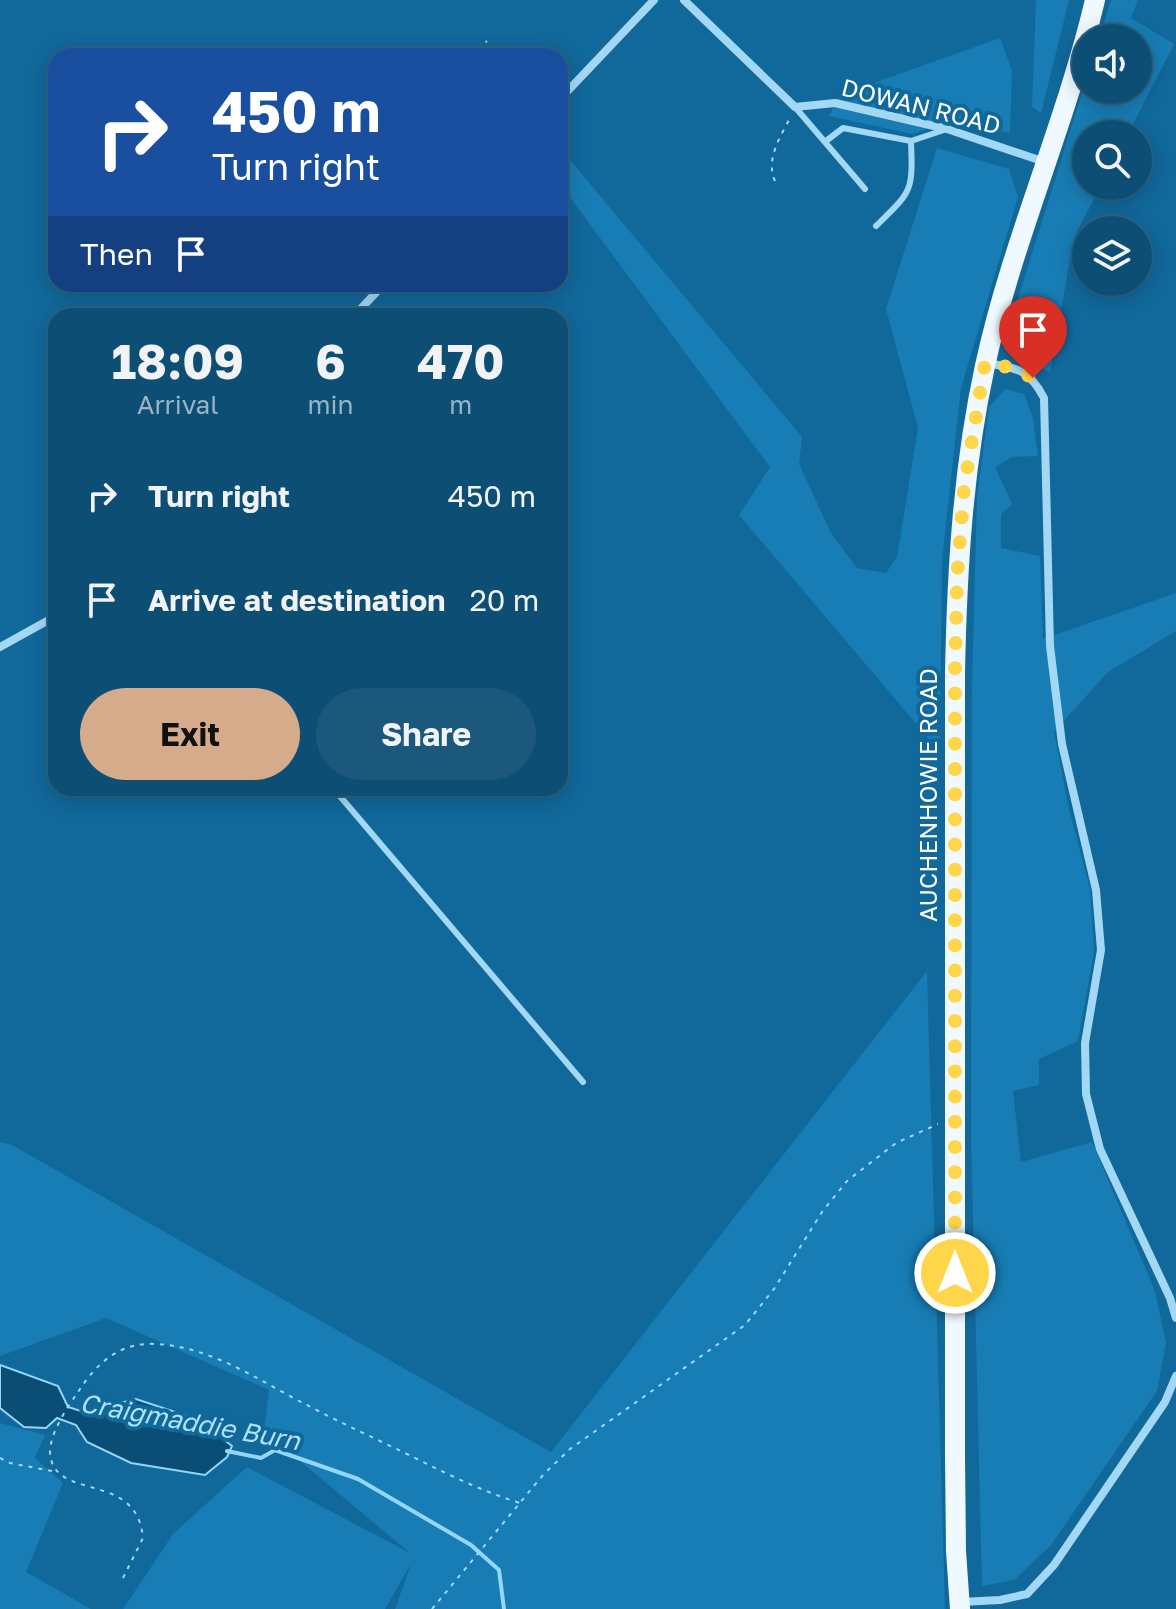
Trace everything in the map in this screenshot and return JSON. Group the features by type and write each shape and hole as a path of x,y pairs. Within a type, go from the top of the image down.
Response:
{"main road":[{"name":"AUCHENHOWIE ROAD","path":"960,1606 955,1487 955,673 957,579 964,488 985,363 1012,264 1080,64 1095,0"}],"street":[{"path":"568,91 654,0"},
{"path":"684,0 795,107"},
{"name":"DOWAN ROAD","path":"795,107 835,103 947,129 1046,162"},
{"path":"362,308 376,292"},
{"path":"985,363 1014,368 1033,378 1044,398 1050,646 1062,744 1096,890 1101,950 1085,1043 1086,1094 1100,1149 1170,1298 1176,1318"},
{"path":"0,647 48,620"},
{"path":"960,1606 1027,1594 1054,1565 1165,1402 1176,1376"}],"lane":[{"path":"795,107 865,189"},
{"path":"826,141 843,128 911,141 947,129"},
{"path":"876,226 907,196 912,173 911,141"},
{"path":"340,796 583,1082"}],"path":[{"path":"480,48 487,41"},
{"path":"775,181 770,169 776,145 795,107"},
{"path":"432,1609 543,1475 570,1449 745,1325 774,1289 822,1212 847,1181 896,1143 921,1129 955,1121"},
{"path":"123,1578 143,1538 138,1516 109,1490 84,1486 60,1477 50,1453 52,1439 92,1370 122,1348 155,1344 212,1355 486,1492 520,1503"},
{"path":"0,1458 10,1463 57,1472"}],"shaded area":[{"path":"1036,0 1069,0 1041,113 1032,107"},
{"path":"1111,0 1138,0 1131,18 1141,24 1103,24"},
{"path":"1152,31 1174,44 1152,87"},
{"path":"1000,38 1012,70 1010,133 956,120 912,134 829,116 840,95"},
{"path":"1079,104 1143,104 1135,120 1074,120"},
{"path":"1072,125 1072,200 1094,200 1085,216 1072,216 1072,248 1050,372 1026,362 1007,334"},
{"path":"937,148 1009,169 1018,197 961,388 942,561 940,752 739,515 770,467 568,195 568,158 802,437 799,464 831,533 857,568 886,573 897,557 918,428 886,309"},
{"path":"1005,389 1024,394 1033,418 1038,456 1012,457 995,467 1012,504 1001,514 1001,548 1040,556 1043,639 1176,593 1176,631 1108,672 1054,732 1069,809 1090,889 1094,952 1078,1041 1039,1059 1039,1085 1013,1091 1021,1162 1092,1142 1155,1291 1166,1343 1157,1391 1051,1545 1014,1580 982,1586 971,1137 972,684 977,497 989,407"},
{"path":"927,971 945,1609 395,1609 411,1564 385,1609 123,1609 173,1534 247,1467 410,1553 264,1431 269,1390 106,1318 0,1356 0,1142 12,1145 551,1452"},
{"path":"0,1423 45,1435 35,1458 63,1483 26,1572 91,1609 0,1609"}],"water":[{"path":"0,1365 58,1386 68,1407 84,1412 136,1399 199,1420 232,1446 227,1457 205,1475 131,1463 87,1442 76,1425 57,1418 46,1428 24,1427 0,1408"}],"waterway":[{"name":"Craigmaddie Burn","path":"227,1451 261,1458 275,1450 358,1479 471,1545 499,1570 504,1609"}],"route":[{"path":"955,1273 955,673 957,579 964,488 985,363 1014,368 1033,378"}]}
